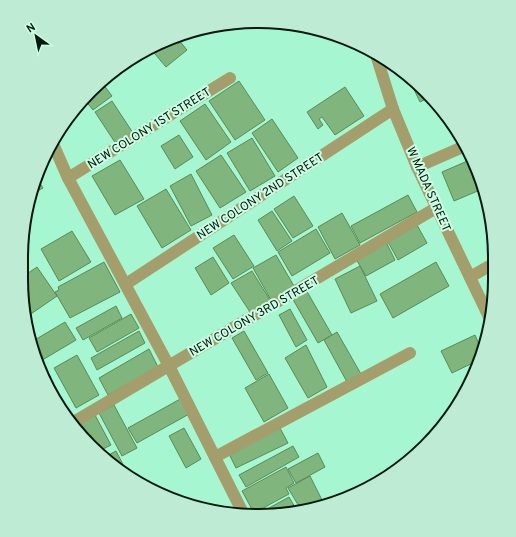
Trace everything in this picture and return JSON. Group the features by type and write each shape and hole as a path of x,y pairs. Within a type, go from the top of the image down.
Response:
{"street":[{"name":"W MADA STREET","path":"378,62 394,108 417,167 486,310"},
{"name":"NEW COLONY 1ST STREET","path":"68,178 230,78"},
{"name":"NEW COLONY 2ND STREET","path":"126,284 394,108"},
{"path":"417,167 460,148"},
{"path":"56,149 68,178 169,366 241,509"},
{"name":"NEW COLONY 3RD STREET","path":"77,420 436,208"},
{"path":"470,277 488,267"},
{"path":"215,457 410,353"}],"building":[{"path":"180,42 187,50 166,67 154,53"},
{"path":"239,81 265,120 235,140 209,101"},
{"path":"105,86 112,96 93,110 87,103"},
{"path":"345,87 364,116 335,135 322,117 319,119 323,125 318,129 307,112"},
{"path":"413,88 425,99 420,102"},
{"path":"112,101 133,133 116,144 95,112"},
{"path":"205,104 231,142 206,160 180,121"},
{"path":"272,119 298,158 278,172 252,133"},
{"path":"179,135 193,157 175,169 161,146"},
{"path":"252,138 275,176 250,191 227,153"},
{"path":"221,155 246,192 220,208 196,171"},
{"path":"120,160 144,199 115,215 92,176"},
{"path":"466,161 478,191 454,201 442,172"},
{"path":"191,174 212,215 191,226 170,186"},
{"path":"40,184 43,188 38,191"},
{"path":"166,189 191,230 162,248 137,206"},
{"path":"408,195 417,212 360,243 351,226"},
{"path":"294,196 313,226 293,238 274,209"},
{"path":"272,211 292,241 277,251 258,220"},
{"path":"342,213 360,245 335,259 318,227"},
{"path":"417,225 427,243 398,260 388,242"},
{"path":"316,229 330,253 292,276 278,252"},
{"path":"72,231 91,262 59,281 41,249"},
{"path":"234,235 254,266 233,279 213,248"},
{"path":"386,242 395,260 366,276 356,259"},
{"path":"276,255 294,286 271,300 253,268"},
{"path":"213,257 229,283 211,295 195,268"},
{"path":"104,262 120,292 70,318 55,292 59,290 58,287"},
{"path":"436,262 449,286 393,318 380,294"},
{"path":"360,266 377,301 351,313 335,279"},
{"path":"37,267 57,296 31,314 28,294 28,273"},
{"path":"252,271 270,300 250,312 231,283"},
{"path":"305,288 332,335 318,343 291,296"},
{"path":"116,306 122,318 83,340 76,328"},
{"path":"290,309 307,340 296,347 279,315"},
{"path":"131,314 139,328 97,352 89,338"},
{"path":"65,322 76,340 43,360 36,339"},
{"path":"139,331 145,343 97,370 91,358"},
{"path":"244,331 268,373 256,380 232,338"},
{"path":"337,332 361,374 347,382 324,340"},
{"path":"475,335 479,343 471,364 452,373 441,351"},
{"path":"306,345 327,387 308,398 285,358"},
{"path":"149,349 158,367 108,395 99,378"},
{"path":"77,355 99,395 76,408 54,368"},
{"path":"269,374 288,408 264,422 245,388"},
{"path":"182,398 191,413 137,443 128,428"},
{"path":"114,405 137,448 122,456 99,413"},
{"path":"95,415 111,445 103,449 79,424"},
{"path":"184,428 201,459 186,468 169,436"},
{"path":"280,428 288,443 236,468 229,454"},
{"path":"293,446 299,457 246,487 239,475"},
{"path":"116,451 123,465 118,461 109,455"},
{"path":"318,453 325,467 296,483 288,469"},
{"path":"286,467 294,483 286,488 289,494 261,509 252,509 242,491"},
{"path":"310,476 322,500 299,506 288,488"},
{"path":"289,497 294,506 273,509 267,509"}]}
